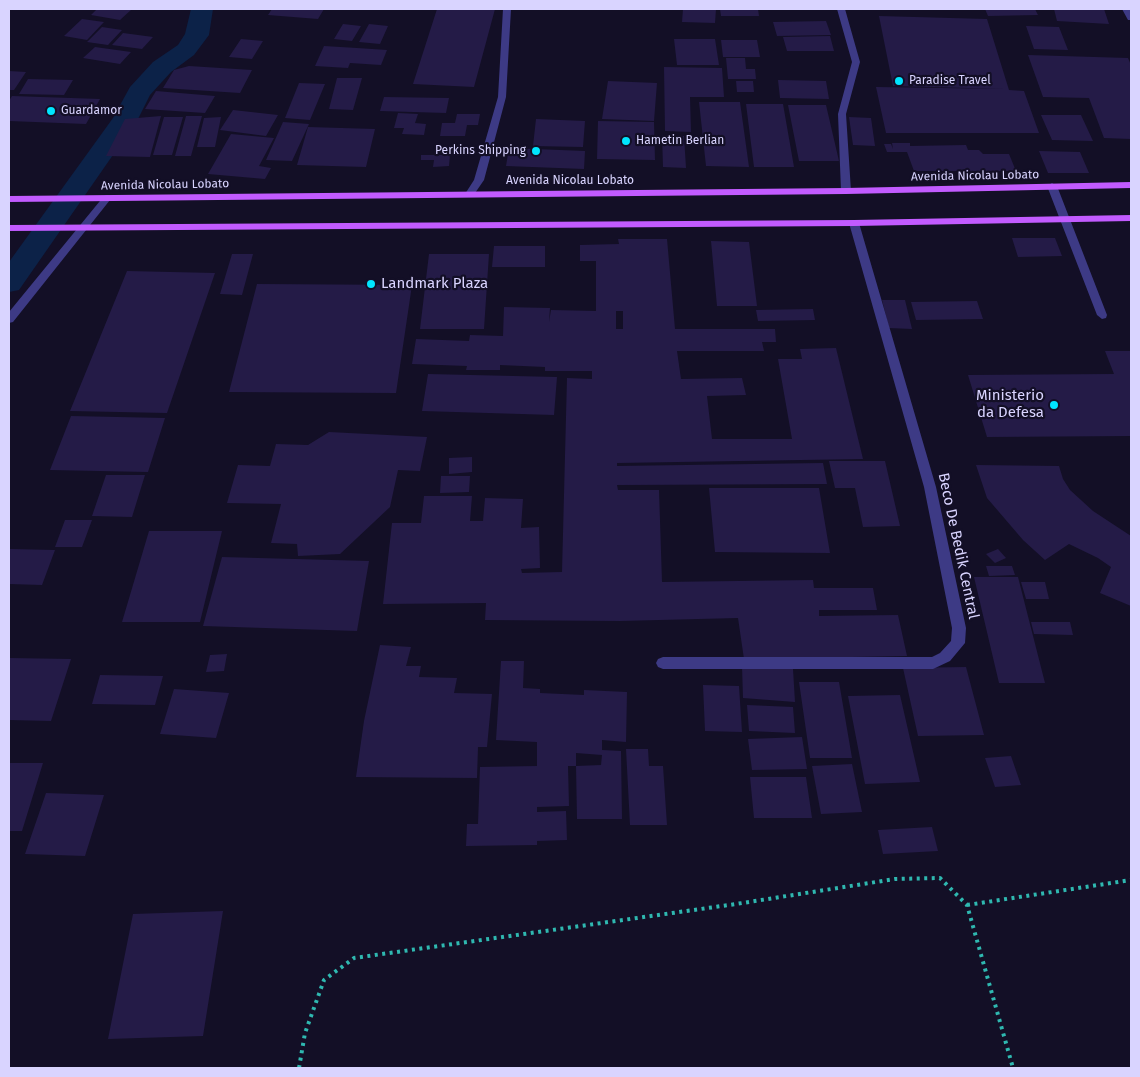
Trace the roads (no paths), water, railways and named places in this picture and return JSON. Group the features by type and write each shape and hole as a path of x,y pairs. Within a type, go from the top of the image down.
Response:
{"main road":[{"name":"Avenida Nicolau Lobato","path":"9,198 846,191 1131,184"},
{"path":"9,228 854,223 1131,218"}],"street":[{"path":"470,194 479,180 502,96 508,9"},
{"path":"841,9 856,62 842,114 846,191"},
{"path":"1126,9 1131,18"},
{"path":"1052,186 1063,219 1102,316"},
{"path":"9,319 107,198"},
{"name":"Beco De Bedik Central","path":"662,663 933,663 945,657 958,643 959,628 930,487 854,223"}],"waterway":[{"path":"9,283 125,119 139,92 162,67 186,50 197,35 202,9"}],"place":[{"name":"Paradise Travel","path":"899,81"},
{"name":"Guardamor","path":"51,111"},
{"name":"Hametin Berlian","path":"626,141"},
{"name":"Perkins Shipping","path":"536,151"},
{"name":"Landmark Plaza","path":"371,284"},
{"name":"Ministerio da Defesa","path":"1054,405"}]}
